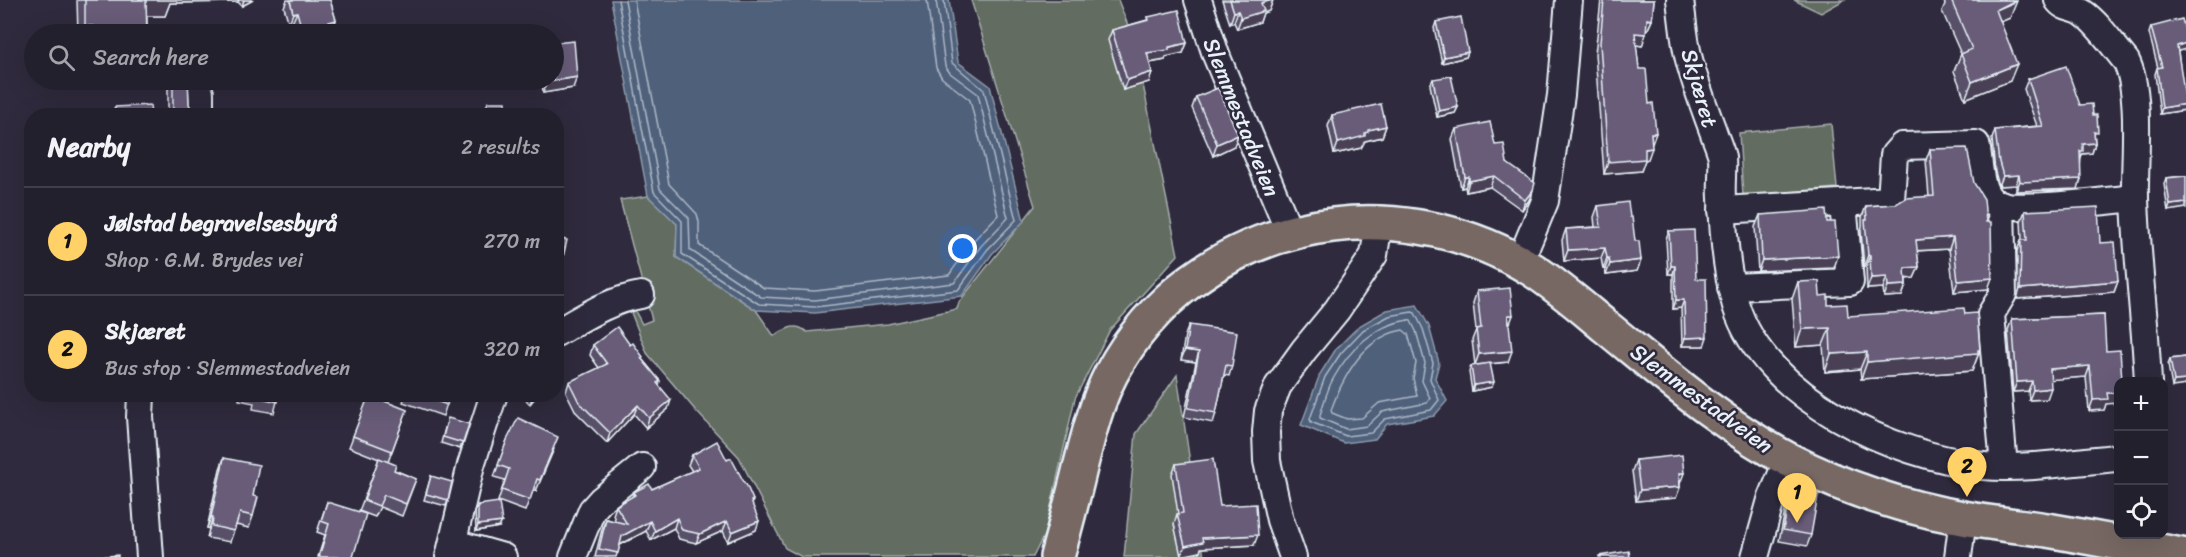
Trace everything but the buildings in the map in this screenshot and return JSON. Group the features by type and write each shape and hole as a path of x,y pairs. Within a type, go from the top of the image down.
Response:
{"main road":[{"name":"Slemmestadveien","path":"1057,557 1096,410 1110,377 1125,350 1170,298 1202,273 1234,253 1290,233 1338,224 1379,222 1430,228 1467,237 1518,261 1556,286 1673,382 1755,440 1788,459 1870,495 1911,507 1963,518 2138,541 2186,556"}],"street":[{"name":"Slemmestadveien","path":"1198,0 1216,55 1290,233"},
{"path":"1518,261 1545,201 1561,95 1569,0"},
{"name":"Skjæret","path":"1680,0 1689,61 1722,157 1722,210 1731,287 1744,324 1780,376 1809,400 1848,422 1903,447 1961,462 2004,467 2114,458"},
{"path":"2058,0 2064,6 2075,8 2085,14 2129,67 2136,137 2135,198 2148,377"},
{"path":"1722,210 1891,200 1894,155 1902,146 1976,144 1983,186 1992,201 2001,204 2020,207 2135,198"},
{"path":"1731,287 1850,282 1843,203"},
{"path":"2001,204 2003,294 1991,314 2004,467"},
{"path":"1293,557 1280,520 1267,461 1268,411 1278,386 1337,310 1374,255 1379,222"},
{"path":"564,328 598,309 624,298 641,295"},
{"path":"141,402 150,557"},
{"path":"491,402 471,465 451,550 502,557"},
{"path":"1755,557 1771,500 1788,459"},
{"path":"573,557 592,510 642,466"},
{"path":"1958,557 1963,518"}],"green space":[{"path":"971,0 1118,0 1134,41 1178,255 1110,330 1075,398 1045,533 1033,557 802,557 785,548 739,457 647,353 630,310 634,309 642,324 652,320 620,200 648,196 677,224 676,257 756,310 774,336 794,327 807,332 888,324 957,309 959,302 1035,206"},
{"path":"1794,0 1844,0 1821,13"},
{"path":"1831,124 1837,188 1743,196 1739,133"},
{"path":"1177,375 1204,557 1124,557 1136,434"}],"water":[{"path":"611,0 949,0 958,62 990,86 1024,221 992,254 962,296 815,313 756,310 676,257 677,224 648,196"},
{"path":"1417,305 1429,326 1439,363 1435,378 1447,401 1434,416 1387,424 1375,439 1344,443 1301,425 1320,374 1336,349 1359,326 1387,310"}],"place":[{"name":"Skjæret","path":"1967,497"},
{"name":"Jølstad begravelsesbyrå","path":"1797,523"}]}
